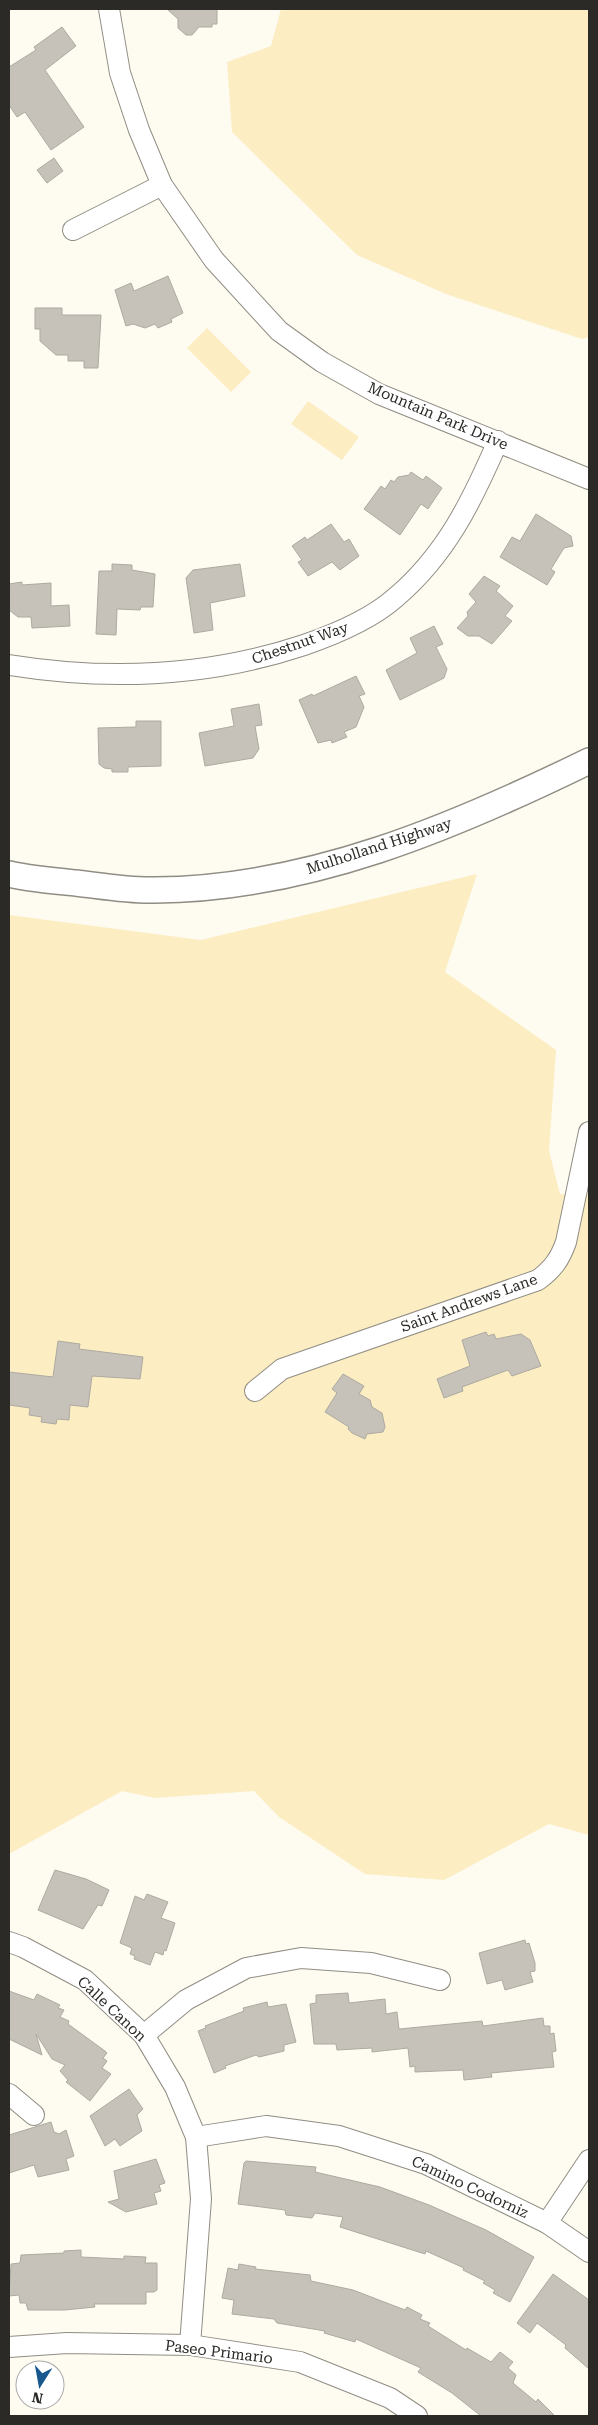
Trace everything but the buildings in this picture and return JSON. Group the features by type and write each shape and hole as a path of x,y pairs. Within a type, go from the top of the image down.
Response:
{"main road":[{"name":"Mulholland Highway","path":"9,874 154,890 234,884 295,874 412,838 534,788 589,761"}],"street":[{"name":"Mountain Park Drive","path":"109,9 120,73 139,130 162,185 214,260 278,331 322,362 379,394 589,479"},
{"path":"73,230 162,185"},
{"name":"Chestnut Way","path":"9,666 132,676 192,672 242,663 324,638 358,622 395,599 424,571 451,537 473,500 498,442"},
{"name":"Saint Andrews Lane","path":"255,1391 282,1369 538,1280 552,1269 561,1257 566,1242 589,1132"},
{"name":"Calle Canon","path":"9,1942 23,1946 85,1980 144,2036 175,2087 196,2138 201,2199 190,2345"},
{"path":"144,2036 186,2000 246,1968 255,1966 301,1958 362,1962 440,1980"},
{"path":"9,2094 34,2115"},
{"name":"Camino Codorniz","path":"196,2138 266,2126 339,2136 426,2164 547,2223 589,2252"},
{"path":"547,2223 589,2160"},
{"name":"Paseo Primario","path":"9,2347 67,2343 190,2345 300,2362 390,2398 417,2416"}],"shaded area":[{"path":"281,9 589,9 589,337 582,339 446,294 357,255 232,132 227,62 271,46"},
{"path":"207,328 251,372 231,392 187,348"},
{"path":"308,401 359,437 342,460 291,424"},
{"path":"477,874 445,972 556,1050 549,1151 560,1194 589,1194 589,1835 549,1824 444,1880 365,1874 279,1817 254,1791 155,1798 122,1791 9,1854 9,915 201,940"}]}
